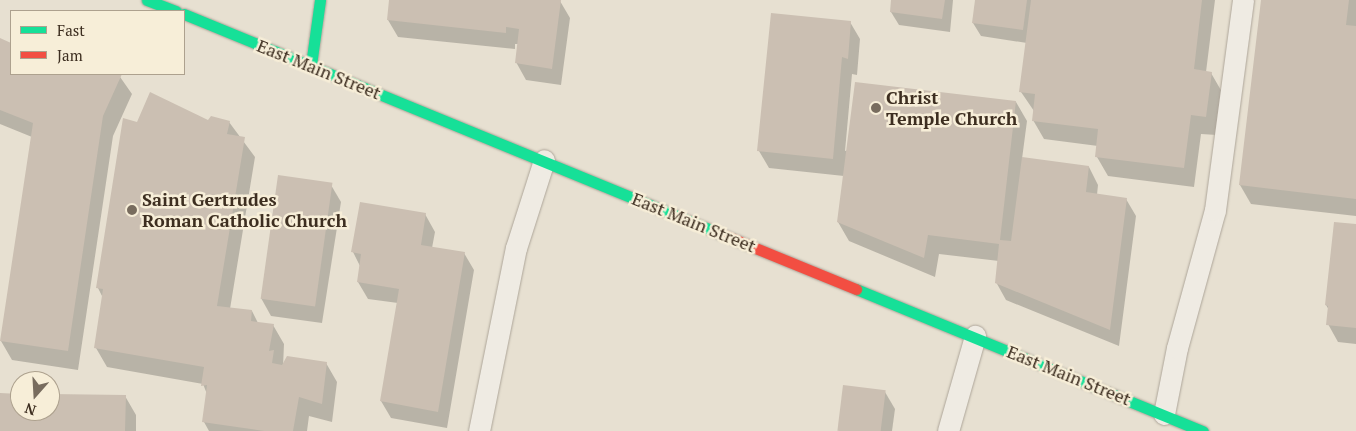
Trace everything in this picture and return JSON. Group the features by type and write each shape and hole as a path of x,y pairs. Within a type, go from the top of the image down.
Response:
{"main road":[{"path":"147,0 173,10"},
{"path":"311,65 320,0"},
{"name":"East Main Street","path":"185,14 1204,431"}],"lane":[{"path":"1164,414 1177,348 1215,210 1243,0"},
{"path":"479,431 516,248 544,160"},
{"path":"948,431 974,336"}],"building":[{"path":"389,0 561,0 552,69 515,63 519,29 506,27 506,33 387,20"},
{"path":"891,0 945,0 942,19 890,12"},
{"path":"975,0 1027,0 1023,30 972,23"},
{"path":"1031,0 1202,0 1194,69 1212,72 1206,117 1191,115 1184,168 1095,157 1098,129 1032,121 1035,94 1019,92"},
{"path":"1261,0 1349,0 1346,25 1356,26 1356,199 1239,185"},
{"path":"771,13 851,21 848,59 842,57 833,159 757,151"},
{"path":"0,38 10,43 10,75 122,75 103,116 68,351 0,341 33,123 0,110"},
{"path":"855,82 1016,101 1000,240 1011,241 1022,157 1089,166 1086,192 1127,198 1110,330 995,283 999,244 928,235 924,258 837,222"},
{"path":"150,92 208,120 211,116 230,121 227,134 245,137 217,306 252,310 251,321 274,324 269,351 274,350 272,363 282,365 287,356 327,362 322,404 299,397 293,431 264,431 202,422 207,385 201,386 204,367 94,348 103,289 96,288 123,118 137,122"},
{"path":"278,175 332,183 315,306 261,299"},
{"path":"360,202 426,213 421,245 465,252 438,412 380,401 399,289 357,282 361,254 351,252"},
{"path":"1334,222 1356,224 1356,328 1326,325 1328,306 1325,305"},
{"path":"843,385 886,390 881,431 837,431"},
{"path":"0,393 10,394 10,421 60,421 60,394 126,395 125,431 0,431"}],"traffic: fast":[{"path":"147,0 173,10"},
{"path":"311,65 320,0"},
{"path":"185,14 721,234"},
{"path":"856,289 1203,431"}],"traffic: jam":[{"path":"721,234 856,289"}],"place":[{"name":"Christ Temple Church","path":"876,108"},
{"name":"Saint Gertrudes Roman Catholic Church","path":"132,210"}]}
